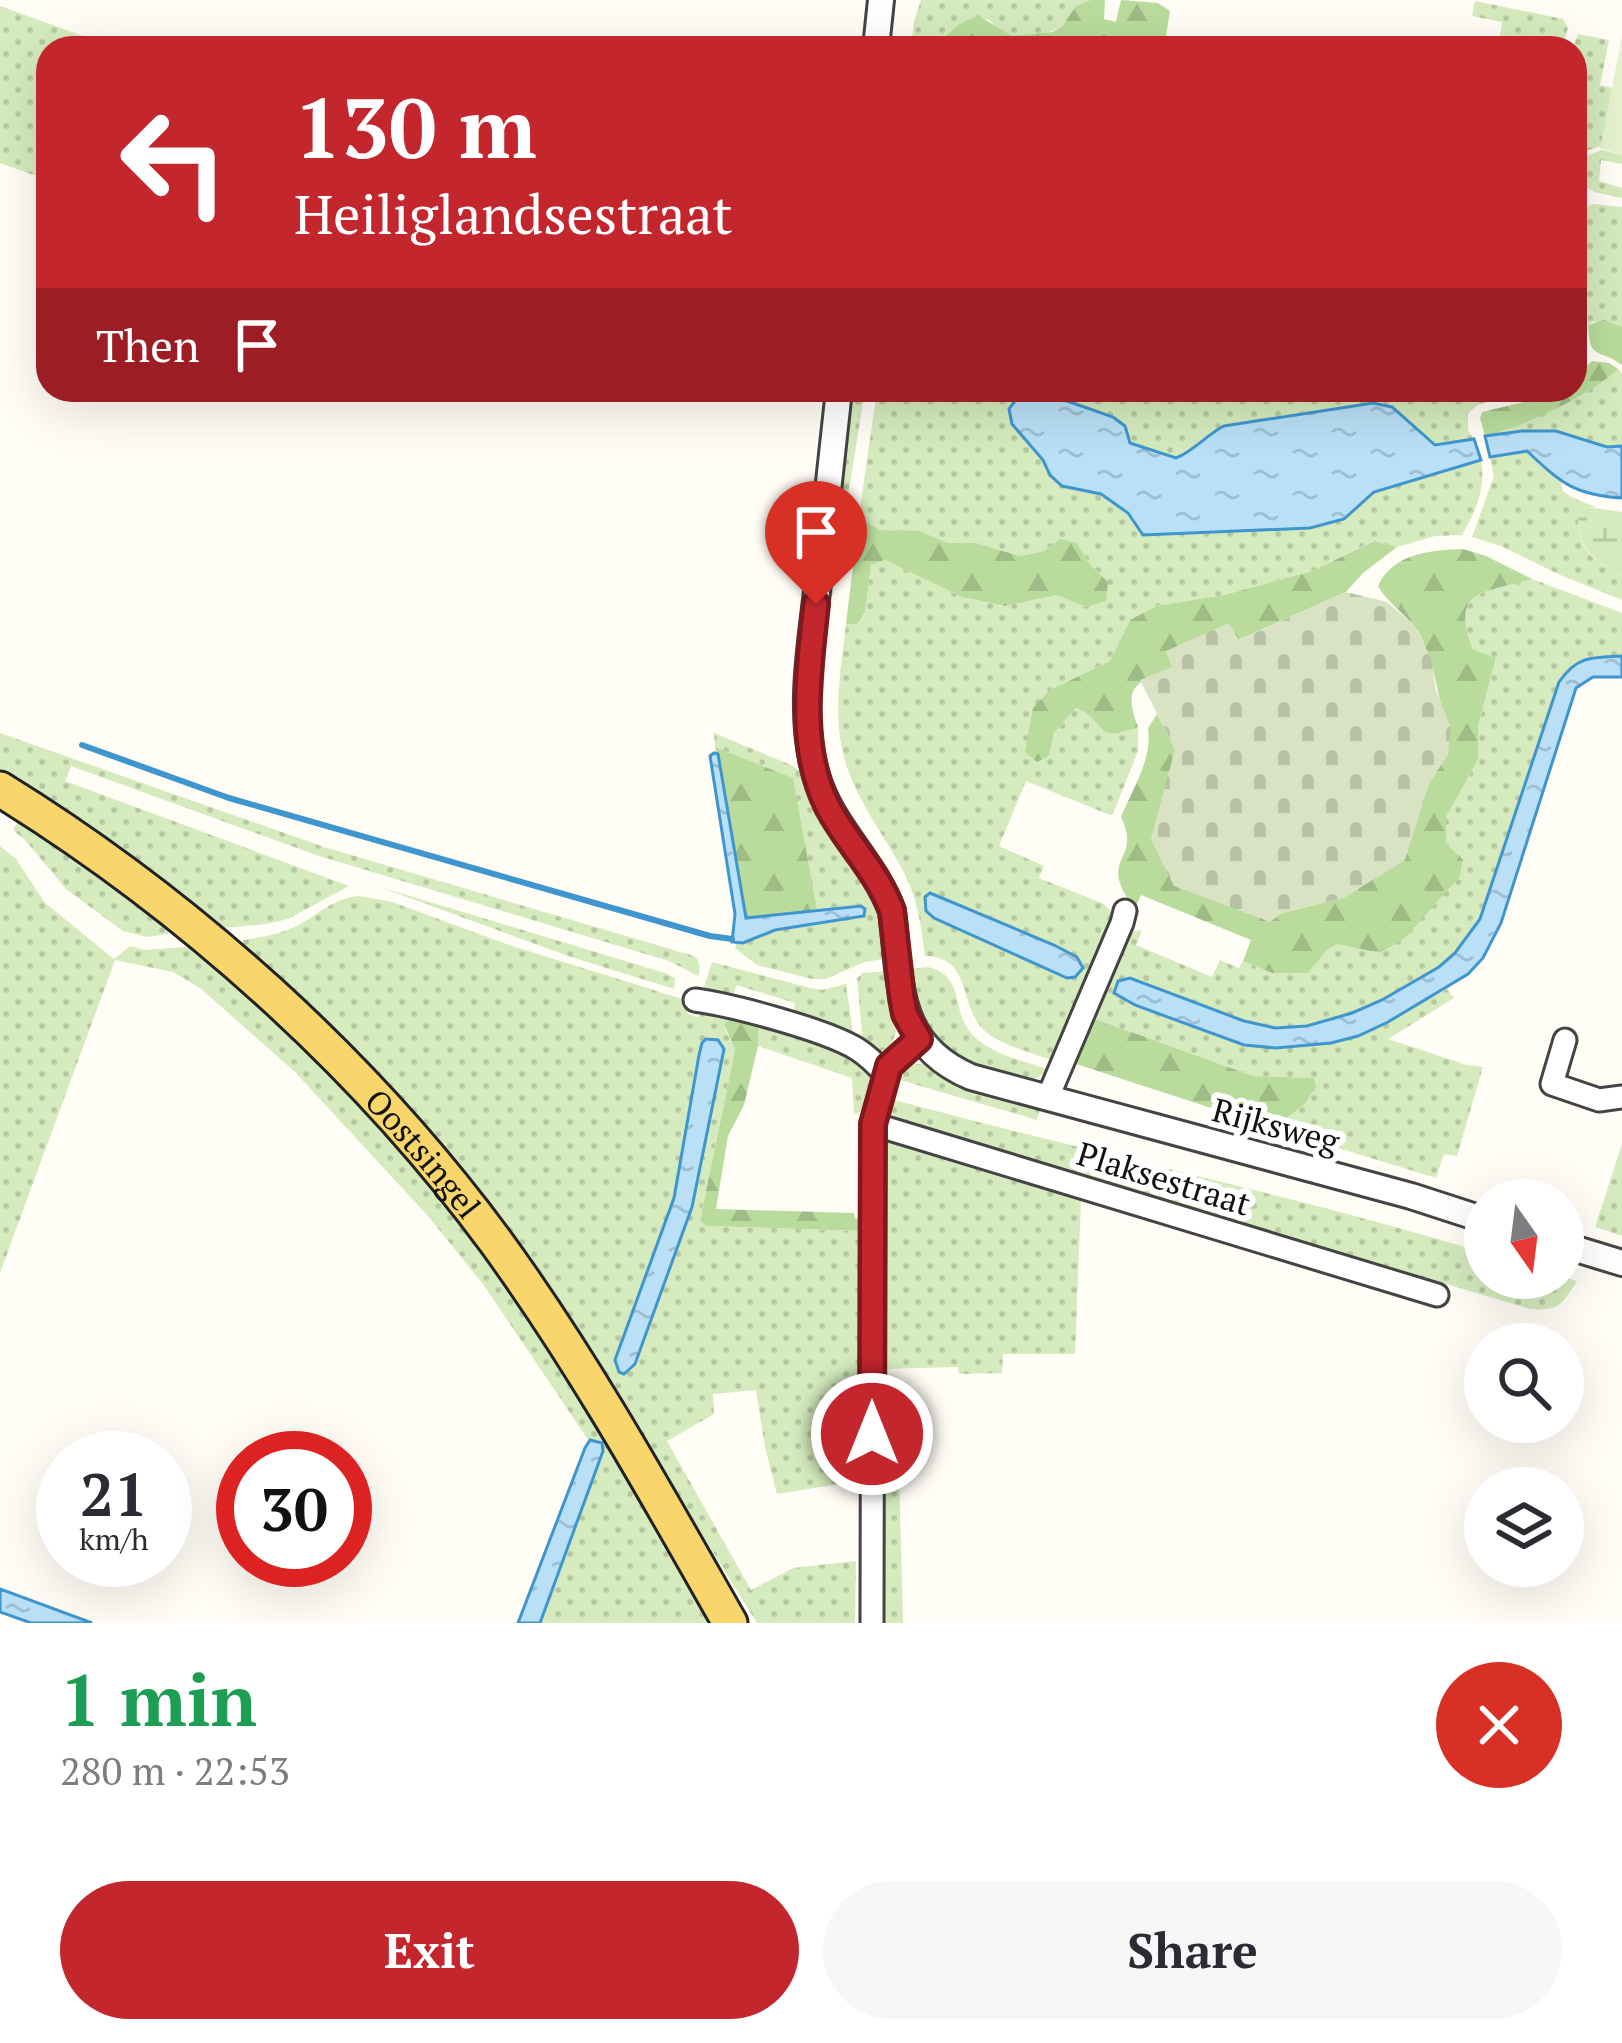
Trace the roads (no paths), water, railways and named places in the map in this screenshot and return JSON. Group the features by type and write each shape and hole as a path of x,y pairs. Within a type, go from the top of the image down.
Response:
{"main road":[{"name":"Oostsingel","path":"0,789 115,866 209,940 315,1037 436,1166 496,1241 612,1415 730,1623"}],"street":[{"path":"877,36 881,0"},
{"path":"838,402 809,666 811,752 827,805 878,878 892,911 905,1014 919,1039 889,1066 873,1124 872,1623"},
{"path":"1048,1097 1124,911"},
{"path":"695,1000 846,1043 885,1074"},
{"name":"Rijksweg","path":"919,1039 956,1070 1464,1213"},
{"path":"1565,1040 1552,1084 1600,1100 1622,1097"},
{"name":"Plaksestraat","path":"873,1124 1437,1295"},
{"path":"1584,1251 1622,1263"}],"water":[{"path":"1014,402 1070,402 1113,417 1125,426 1130,443 1176,458 1224,426 1373,403 1392,407 1435,445 1474,439 1481,460 1374,492 1344,519 1310,528 1143,535 1128,513 1101,494 1062,486 1050,475 1012,424 1009,409"},
{"path":"1556,431 1607,447 1622,446 1622,498 1569,485 1527,451 1490,457 1485,436"},
{"path":"1622,656 1622,677 1593,677 1576,688 1501,923 1483,958 1468,974 1358,1036 1276,1048 1244,1045 1114,993 1118,981 1130,978 1244,1021 1275,1028 1307,1026 1382,1000 1439,967 1480,919 1559,682 1586,660"},
{"path":"718,754 746,918 861,906 864,916 732,942 735,914 710,756"},
{"path":"930,893 1054,945 1077,957 1083,968 1067,978 934,918 926,911 925,897"},
{"path":"706,1039 718,1040 724,1049 692,1207 635,1364 624,1374 615,1360 674,1198 699,1055"},
{"path":"590,1440 602,1443 603,1451 540,1623 518,1623 585,1448"},
{"path":"0,1589 92,1623 31,1623 0,1612"}],"waterway":[{"path":"82,745 229,798 732,939"}]}
